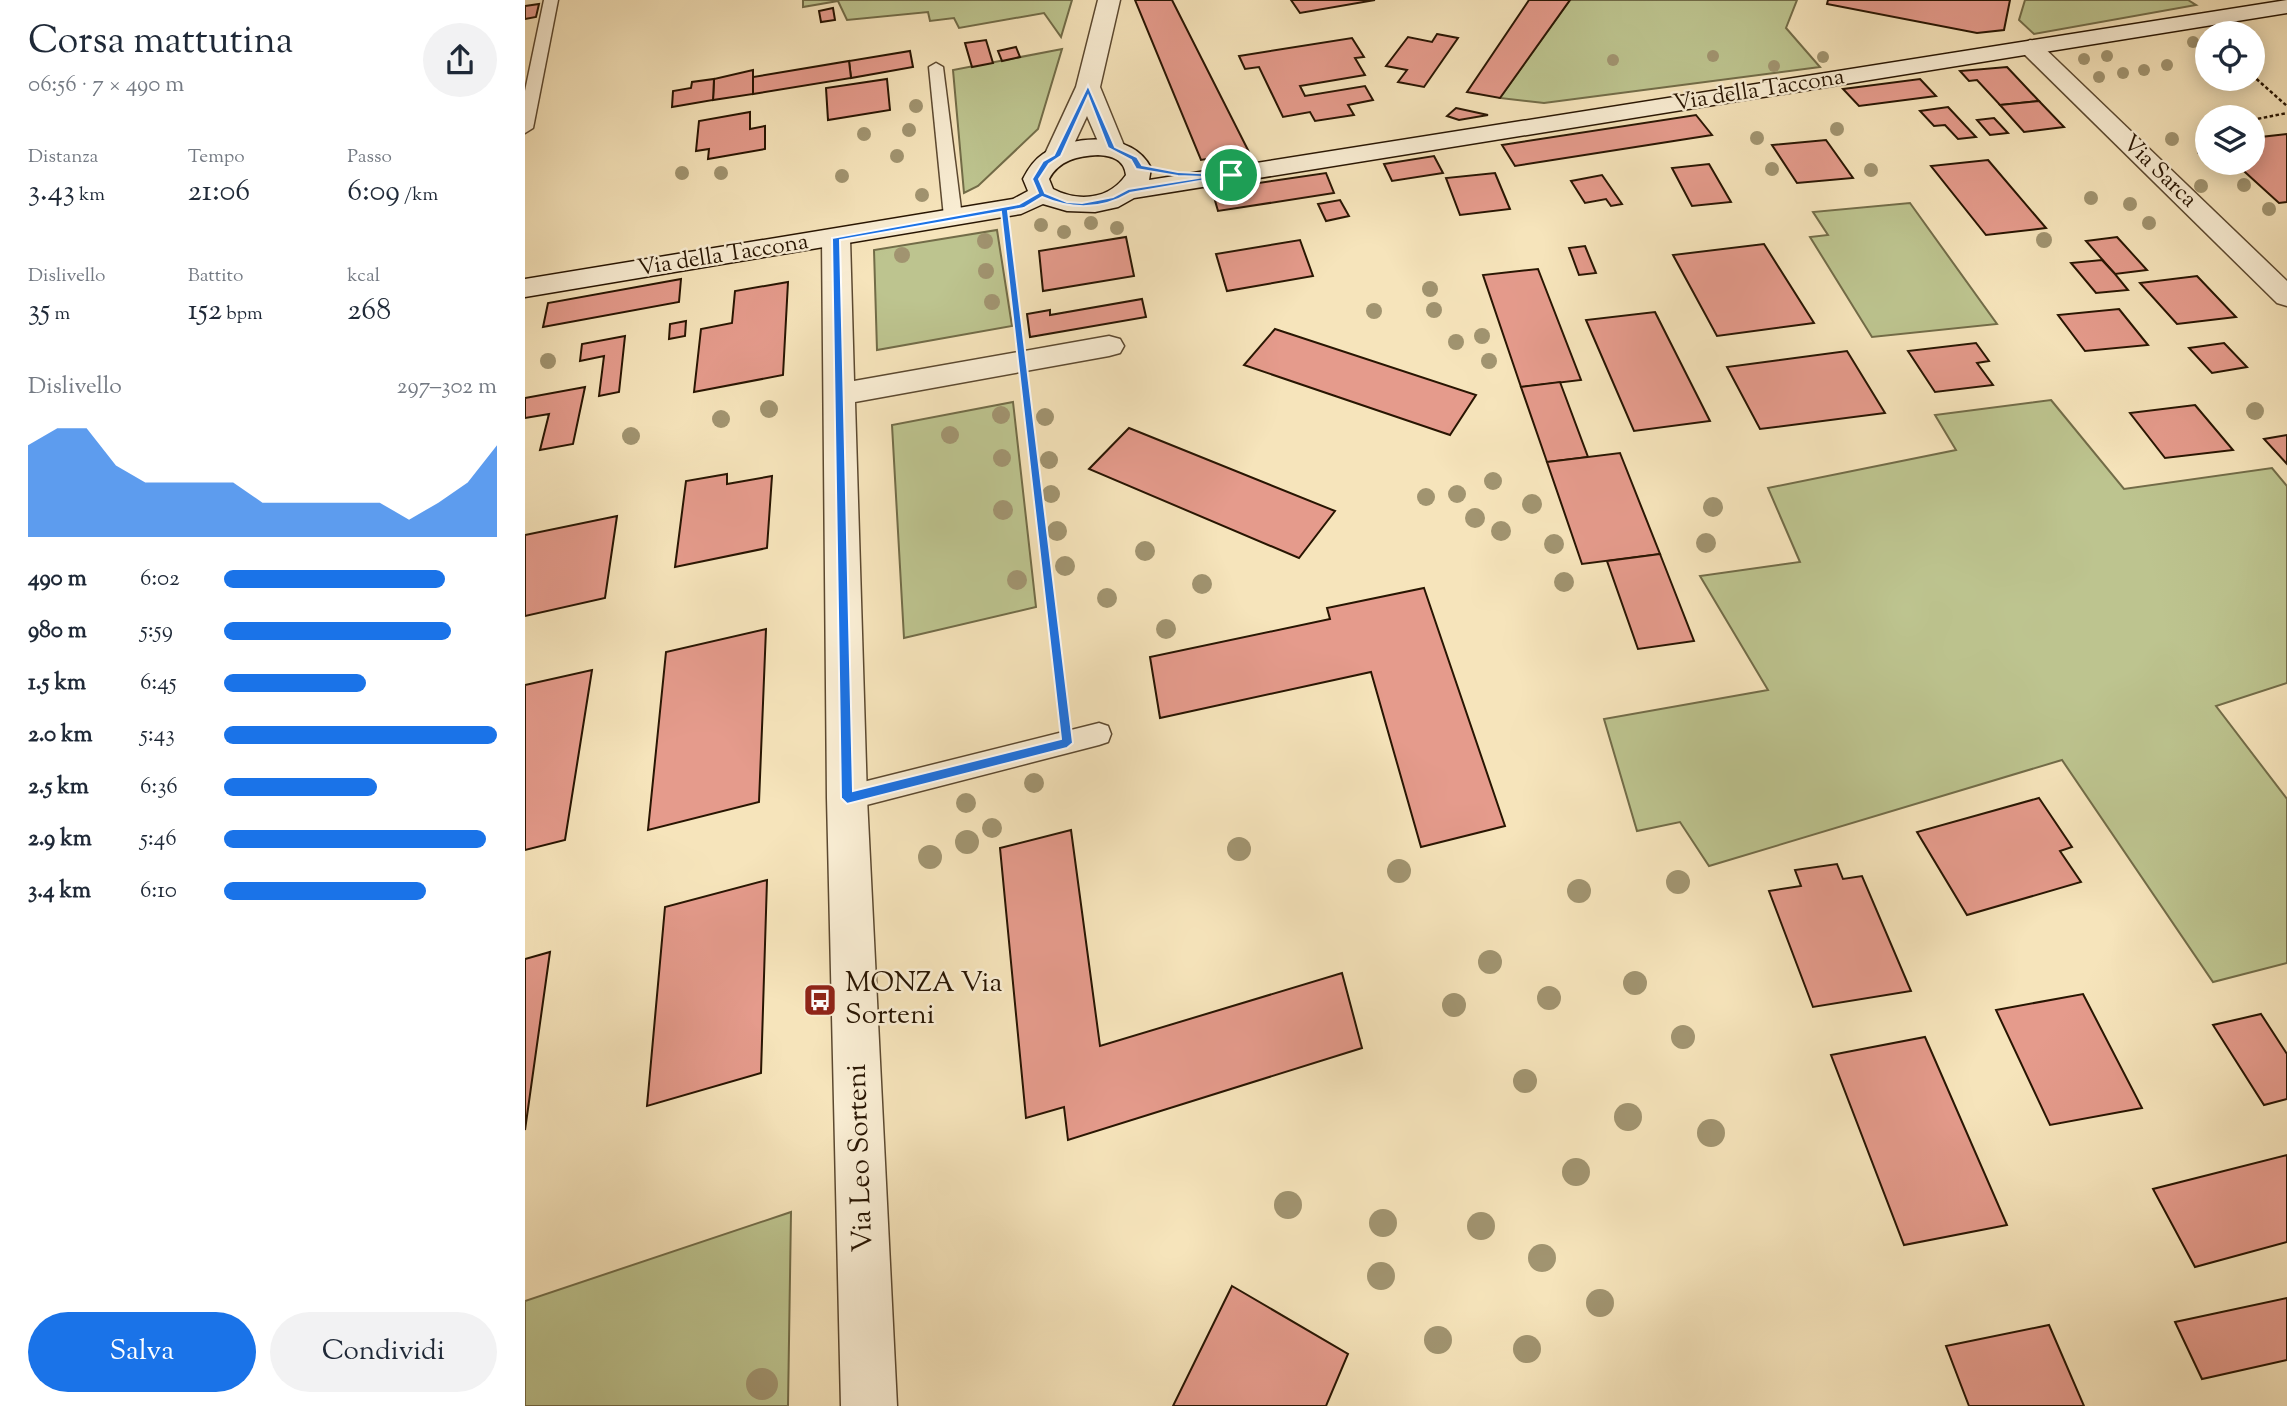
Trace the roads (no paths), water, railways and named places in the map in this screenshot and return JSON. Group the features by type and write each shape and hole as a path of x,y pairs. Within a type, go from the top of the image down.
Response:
{"main road":[{"path":"1057,156 1088,87 1109,0"},
{"name":"Via della Taccona","path":"525,288 1021,206 1042,194 1066,205 1082,206 1115,198 1128,191 2287,6"},
{"name":"Via Sarca","path":"2030,47 2287,297"},
{"path":"1042,194 1035,179 1046,162 1084,148 1112,148 1088,87"},
{"name":"Via della Taccona","path":"1112,148 1134,159 1139,167 1178,174 1231,175"},
{"path":"1128,191 1135,183 1139,167"},
{"name":"Via Leo Sorteni","path":"836,238 847,798 869,1406"},
{"path":"839,394 1023,359 1109,346"}],"lane":[{"path":"525,128 551,0"},
{"path":"936,67 953,217"},
{"path":"847,798 1099,734"}],"place":[{"name":"MONZA Via Sorteni","path":"820,1000"}]}
